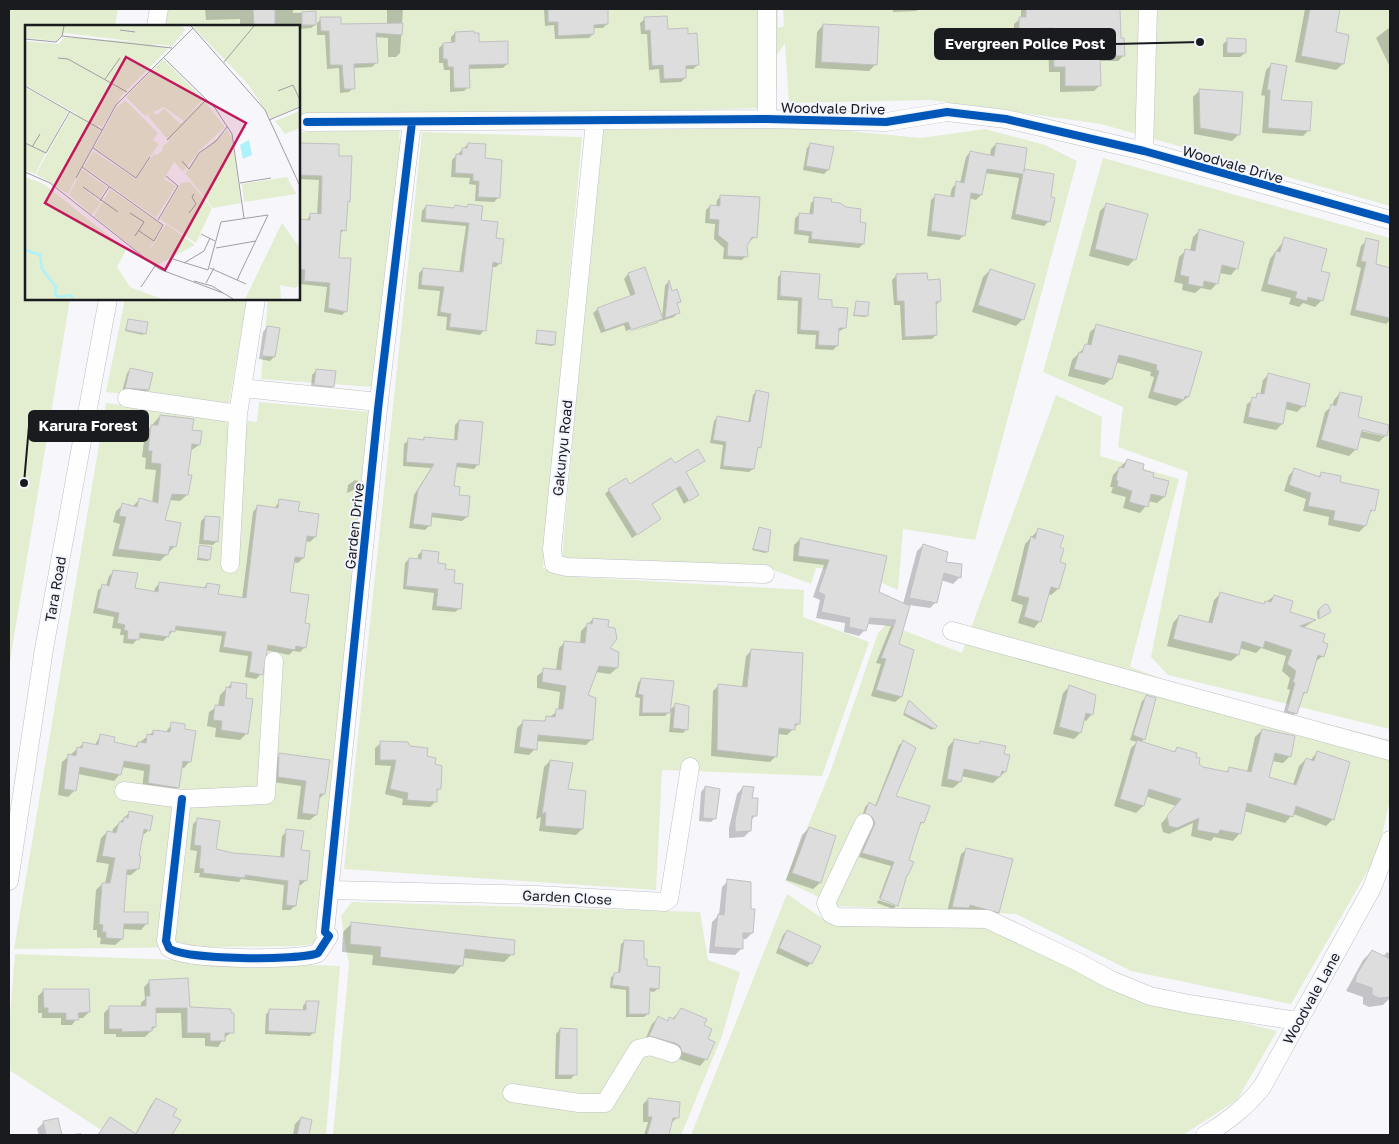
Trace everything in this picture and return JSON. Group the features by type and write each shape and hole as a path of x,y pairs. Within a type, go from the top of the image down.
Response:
{"street":[{"path":"156,25 159,9"},
{"path":"767,9 767,119"},
{"path":"1144,151 1148,9"},
{"name":"Woodvale Drive","path":"307,122 595,122 767,119 886,122 947,112 1006,119 1144,151 1390,220"},
{"name":"Garden Drive","path":"182,799 166,940 171,950 197,955 250,958 303,957 322,950 329,936 325,932 379,402 412,122"},
{"name":"Gakunyu Road","path":"595,122 552,549 554,564 567,567 765,574"},
{"name":"Tara Road","path":"9,881 44,649 108,300"},
{"path":"230,564 238,414 256,300"},
{"path":"242,388 379,402"},
{"path":"127,398 238,414"},
{"path":"952,631 1390,750"},
{"path":"124,791 182,799 266,795 274,661"},
{"name":"Garden Close","path":"330,890 537,895 665,902 669,899 690,767"},
{"path":"864,823 826,903 831,914 838,917 987,919 1076,961 1111,980 1150,996 1297,1021"},
{"name":"Woodvale Lane","path":"1205,1135 1232,1119 1250,1102 1262,1087 1372,888 1390,840"},
{"path":"512,1093 579,1103 605,1103 638,1049 650,1046 672,1053"}],"green space":[{"path":"9,9 118,9 115,25 25,25 25,300 70,300 9,667"},
{"path":"168,9 778,9 778,28 784,26 783,9 1390,9 1390,206 1101,124 931,100 789,103 785,43 777,55 777,90 759,92 759,108 300,122 300,25 166,25"},
{"path":"365,126 400,129 399,139 405,142 395,212 391,214 373,387 261,379 268,300 300,300 300,132 358,131"},
{"path":"818,128 921,138 985,129 1045,145 1077,161 975,540 903,529 898,590 855,571 816,568 811,584 771,569 562,558 600,130"},
{"path":"422,132 582,137 543,568 579,577 804,590 803,617 869,642 822,776 662,770 656,890 344,869"},
{"path":"1103,158 1390,238 1390,729 1168,675 1151,657 1188,472 1118,447 1123,407 1043,372"},
{"path":"125,300 247,300 229,404 106,392"},
{"path":"1056,395 1102,417 1100,456 1179,479 1130,667 1184,687 1390,740 1390,800 1378,853 1291,1004 1131,971 1016,914 837,906 785,881 831,770 878,633 887,624 962,653"},
{"path":"259,402 370,412 315,944 298,946 14,949 106,403 257,422"},
{"path":"787,894 826,921 984,927 1126,995 1277,1031 1237,1100 1183,1135 691,1135"},
{"path":"352,902 700,912 708,960 740,972 722,1036 681,1135 333,1135 349,965 341,916"},
{"path":"15,954 340,966 326,1135 109,1135 9,1070 9,1027"}],"building":[{"path":"253,9 275,9 275,25 254,25"},
{"path":"548,9 608,9 608,24 594,25 594,34 558,36 558,22 548,22"},
{"path":"1026,9 1120,9 1121,38 1124,38 1125,56 1100,56 1101,86 1065,86 1065,67 1054,67 1053,28 1019,29 1019,17 1026,17"},
{"path":"1310,9 1340,9 1336,32 1349,35 1344,64 1301,56"},
{"path":"316,11 316,25 302,25 302,12"},
{"path":"667,16 668,29 688,28 688,34 697,33 699,65 686,66 686,78 664,79 663,65 652,66 650,30 645,31 644,17"},
{"path":"320,17 341,17 341,24 403,23 402,35 376,33 378,63 354,64 355,89 344,89 342,65 330,65 329,31 321,31"},
{"path":"823,24 879,27 877,65 821,62"},
{"path":"474,31 474,33 479,33 479,42 508,41 508,64 469,65 470,88 454,88 453,67 448,67 447,59 443,59 443,43 455,42 455,32"},
{"path":"1227,38 1246,39 1246,53 1227,53"},
{"path":"1271,63 1287,66 1281,100 1312,102 1310,131 1268,128 1270,90 1267,90"},
{"path":"1199,89 1243,92 1240,135 1200,128"},
{"path":"300,143 339,144 339,156 352,156 350,202 348,201 346,231 341,230 339,258 351,258 347,312 328,308 330,283 304,281 305,270 300,269 300,219 310,220 310,213 321,214 322,176 300,175"},
{"path":"468,143 486,144 485,158 502,160 500,198 478,197 479,181 473,181 473,174 455,173 456,154 462,155 462,148 467,148"},
{"path":"810,143 834,147 829,170 806,166"},
{"path":"996,143 1027,148 1024,169 1054,174 1051,197 1055,198 1050,222 1015,214 1023,174 987,169 982,195 971,193 965,236 931,231 935,194 954,197 956,181 964,183 970,151 994,156"},
{"path":"720,195 760,197 757,238 752,237 747,246 748,257 727,256 728,243 718,235 719,220 709,219 710,205 720,206"},
{"path":"814,197 832,199 831,202 861,209 860,222 866,223 864,244 811,239 812,232 798,230 799,213 813,214"},
{"path":"1106,203 1148,214 1136,260 1095,249"},
{"path":"468,204 483,206 481,220 498,222 496,238 504,239 501,264 493,262 486,331 449,327 451,314 440,312 444,287 421,285 423,268 463,272 469,223 425,219 426,205 454,208 455,205 467,207"},
{"path":"1199,229 1244,242 1238,269 1222,265 1218,284 1204,281 1203,287 1188,284 1189,277 1180,275 1185,249 1195,251"},
{"path":"1284,237 1327,249 1321,271 1330,273 1323,301 1308,297 1307,301 1295,298 1297,292 1267,284 1276,251 1280,252"},
{"path":"1366,238 1379,241 1376,264 1390,268 1390,318 1355,310 1366,262 1361,261"},
{"path":"645,267 663,319 631,330 628,322 605,330 597,308 635,294 628,273"},
{"path":"990,269 1035,284 1024,320 978,305"},
{"path":"781,271 820,274 818,299 832,300 832,307 848,308 846,328 839,328 838,346 818,345 819,331 800,330 802,298 780,296"},
{"path":"927,273 928,280 940,279 941,301 936,302 937,335 905,337 904,301 897,301 896,274"},
{"path":"669,280 672,291 677,289 681,302 677,303 680,313 665,318"},
{"path":"856,301 869,302 868,316 854,315"},
{"path":"128,319 148,322 146,334 126,330"},
{"path":"1096,324 1202,352 1189,397 1185,396 1184,400 1153,392 1159,371 1156,370 1157,365 1132,358 1119,355 1112,379 1074,369 1079,352 1082,353 1085,344 1091,345"},
{"path":"267,326 280,328 275,357 262,356"},
{"path":"537,330 556,332 555,345 536,343"},
{"path":"130,368 153,373 149,390 125,388"},
{"path":"316,369 336,371 334,387 314,385"},
{"path":"1268,373 1310,384 1305,407 1287,402 1283,424 1248,417 1252,397 1256,398 1257,393 1264,394"},
{"path":"756,390 769,393 761,448 758,447 754,469 723,466 726,442 713,440 717,416 750,422"},
{"path":"1340,392 1362,397 1358,417 1389,425 1387,436 1362,430 1357,450 1321,440 1331,404 1336,406"},
{"path":"160,415 194,419 192,430 202,431 200,445 192,444 188,475 192,475 188,495 172,494 165,520 181,523 176,547 170,546 168,555 118,549 126,517 119,516 122,503 137,507 139,498 158,503 161,464 151,463 152,451 148,451 151,425 158,425"},
{"path":"459,420 483,422 479,465 457,463 454,486 460,487 459,495 470,496 468,517 432,513 431,526 413,524 418,490 434,464 406,462 408,438 424,440 424,437 457,440"},
{"path":"698,449 705,461 686,472 699,495 689,501 680,486 652,504 661,519 637,535 608,489 626,478 630,484 671,458 675,463"},
{"path":"1127,459 1144,464 1143,470 1154,473 1153,477 1169,481 1165,497 1151,494 1148,507 1129,502 1132,491 1117,486 1118,481 1116,480 1119,467 1124,468"},
{"path":"1294,468 1320,477 1321,472 1341,476 1340,482 1379,490 1375,511 1371,510 1366,526 1333,520 1335,511 1308,506 1311,493 1289,485"},
{"path":"279,499 300,502 298,511 319,514 316,537 307,536 304,558 295,557 290,592 309,595 305,623 310,624 306,648 296,646 295,650 268,645 263,675 249,672 252,652 223,647 226,632 176,626 175,632 170,631 169,637 140,633 139,640 127,639 128,631 124,630 125,625 117,623 119,613 97,608 102,584 109,586 113,570 138,573 135,588 158,592 159,582 206,588 207,583 220,585 218,594 246,598 257,505 278,508"},
{"path":"205,516 220,517 218,542 203,540"},
{"path":"759,527 771,530 768,552 753,549"},
{"path":"1038,528 1064,536 1060,547 1064,549 1060,562 1066,564 1059,589 1051,587 1041,622 1024,617 1029,598 1017,595 1031,536 1035,539"},
{"path":"800,538 887,556 879,592 910,606 899,644 914,650 902,697 876,690 886,659 881,658 896,620 870,618 866,631 849,627 850,618 821,612 825,595 818,592 829,560 798,556"},
{"path":"923,544 948,552 946,562 962,564 961,578 944,573 937,603 909,598"},
{"path":"199,545 212,547 210,560 198,558"},
{"path":"422,550 439,552 438,563 446,564 445,569 455,570 454,583 463,584 461,609 436,606 438,589 406,586 409,558 421,559"},
{"path":"1220,592 1264,604 1265,601 1271,602 1274,595 1293,601 1290,612 1316,620 1300,626 1325,634 1323,642 1328,644 1324,657 1318,655 1307,693 1304,692 1297,714 1287,711 1295,683 1293,682 1296,671 1287,664 1292,650 1265,641 1263,648 1242,641 1239,655 1173,639 1179,615 1212,623"},
{"path":"1325,604 1328,605 1331,612 1319,619 1319,609"},
{"path":"593,618 609,620 608,627 615,628 617,639 610,648 619,652 618,668 599,666 588,695 596,698 593,740 538,735 537,750 519,747 523,720 545,721 546,716 555,717 556,709 563,709 566,686 542,682 543,668 561,670 564,641 585,643 587,623 592,624"},
{"path":"751,649 803,653 800,724 795,724 795,730 779,728 777,757 717,750 718,684 747,687"},
{"path":"641,678 674,681 670,713 642,713 643,695 638,694"},
{"path":"231,682 247,684 246,698 253,699 248,734 221,730 222,721 213,720 215,705 224,706 226,687 231,688"},
{"path":"1069,685 1096,695 1093,715 1086,713 1081,733 1059,727"},
{"path":"1146,695 1156,698 1145,740 1133,735"},
{"path":"909,700 937,726 935,729 904,713"},
{"path":"675,703 689,706 688,730 673,728"},
{"path":"171,722 185,724 185,729 196,731 191,762 183,761 179,788 148,783 150,765 124,761 121,775 80,767 76,791 64,789 68,754 76,756 77,747 82,748 83,742 98,745 100,734 115,737 114,742 137,747 138,742 146,743 147,734 153,735 153,730 170,732"},
{"path":"1262,729 1295,736 1291,757 1275,753 1269,777 1296,785 1306,758 1314,761 1317,751 1350,762 1334,820 1296,806 1293,817 1247,803 1241,834 1220,830 1218,834 1197,830 1199,818 1177,828 1169,826 1167,816 1181,799 1149,789 1144,806 1120,799 1137,740 1175,752 1177,747 1197,753 1196,757 1200,758 1199,764 1203,767 1228,772 1229,767 1251,772"},
{"path":"954,739 979,744 980,741 1006,746 1004,754 1010,755 1006,772 1002,771 1000,777 964,769 961,782 947,779"},
{"path":"903,740 916,748 896,796 930,806 924,823 921,822 916,837 909,860 914,862 907,875 898,906 880,899 894,862 862,853 875,823 872,817 865,813 869,802 876,806"},
{"path":"380,741 408,742 410,746 428,748 427,756 436,758 435,764 442,766 441,789 437,789 437,802 407,800 408,793 390,789 396,760 380,760"},
{"path":"279,753 330,760 325,794 320,794 317,815 302,813 306,781 278,777"},
{"path":"550,760 573,763 568,789 586,791 583,829 545,826 546,812 542,814"},
{"path":"705,786 720,789 716,819 703,818"},
{"path":"743,786 754,787 752,798 758,798 757,816 752,816 751,831 735,832 735,820"},
{"path":"129,811 153,816 150,831 144,829 139,856 141,856 139,869 127,870 124,912 148,912 148,924 124,924 123,939 106,938 106,932 102,932 103,925 99,924 102,883 110,883 115,858 102,856 107,831 116,833 119,822 123,822 124,817 128,818"},
{"path":"197,818 220,821 216,849 233,853 284,857 286,829 304,831 301,850 310,851 307,881 300,880 296,906 286,905 288,881 245,875 245,878 203,873 204,869 199,868 201,846 194,845"},
{"path":"809,827 836,836 821,883 792,873"},
{"path":"966,848 1013,859 999,913 970,905 969,908 952,907"},
{"path":"727,879 751,882 751,909 755,909 753,933 743,933 743,949 714,947 718,914 724,915"},
{"path":"351,922 515,940 514,955 465,949 463,966 380,957 381,947 350,944"},
{"path":"787,930 821,946 812,964 779,948"},
{"path":"624,940 644,941 644,959 647,959 647,966 660,967 659,989 650,988 649,1014 629,1014 629,987 612,985 614,973 620,972"},
{"path":"1372,950 1390,959 1390,997 1379,998 1372,995 1372,988 1355,982 1357,974"},
{"path":"188,978 190,1007 231,1009 231,1013 234,1013 234,1033 225,1033 225,1041 210,1041 210,1033 187,1033 187,1008 156,1008 156,1027 152,1027 152,1031 122,1032 122,1029 109,1029 109,1006 146,1006 146,996 150,996 149,980"},
{"path":"43,989 89,989 90,1012 78,1013 79,1020 66,1020 66,1013 48,1013 48,1008 44,1008"},
{"path":"306,1001 319,1001 315,1033 268,1031 269,1009 306,1010"},
{"path":"681,1008 707,1019 704,1025 712,1029 708,1039 715,1042 707,1060 682,1052 680,1046 675,1043 649,1036 658,1016 668,1021 669,1017 674,1019"},
{"path":"560,1028 577,1029 577,1075 558,1075"},
{"path":"156,1098 177,1109 173,1116 181,1120 172,1135 98,1135 110,1117 136,1134"},
{"path":"648,1098 680,1102 679,1118 673,1118 669,1135 647,1135 652,1117 648,1117"},
{"path":"301,1117 312,1120 309,1135 297,1135"},
{"path":"58,1118 62,1135 46,1135 43,1121"}],"cycle path":[{"path":"307,122 767,119 886,122 947,112 1006,119 1144,151 1390,220"},
{"path":"182,799 166,941 169,948 178,952 195,955 241,958 307,956 318,953 329,936 325,932 378,409 412,122"}],"place":[{"name":"Evergreen Police Post","path":"1200,42"},
{"name":"Karura Forest","path":"24,483"}]}
